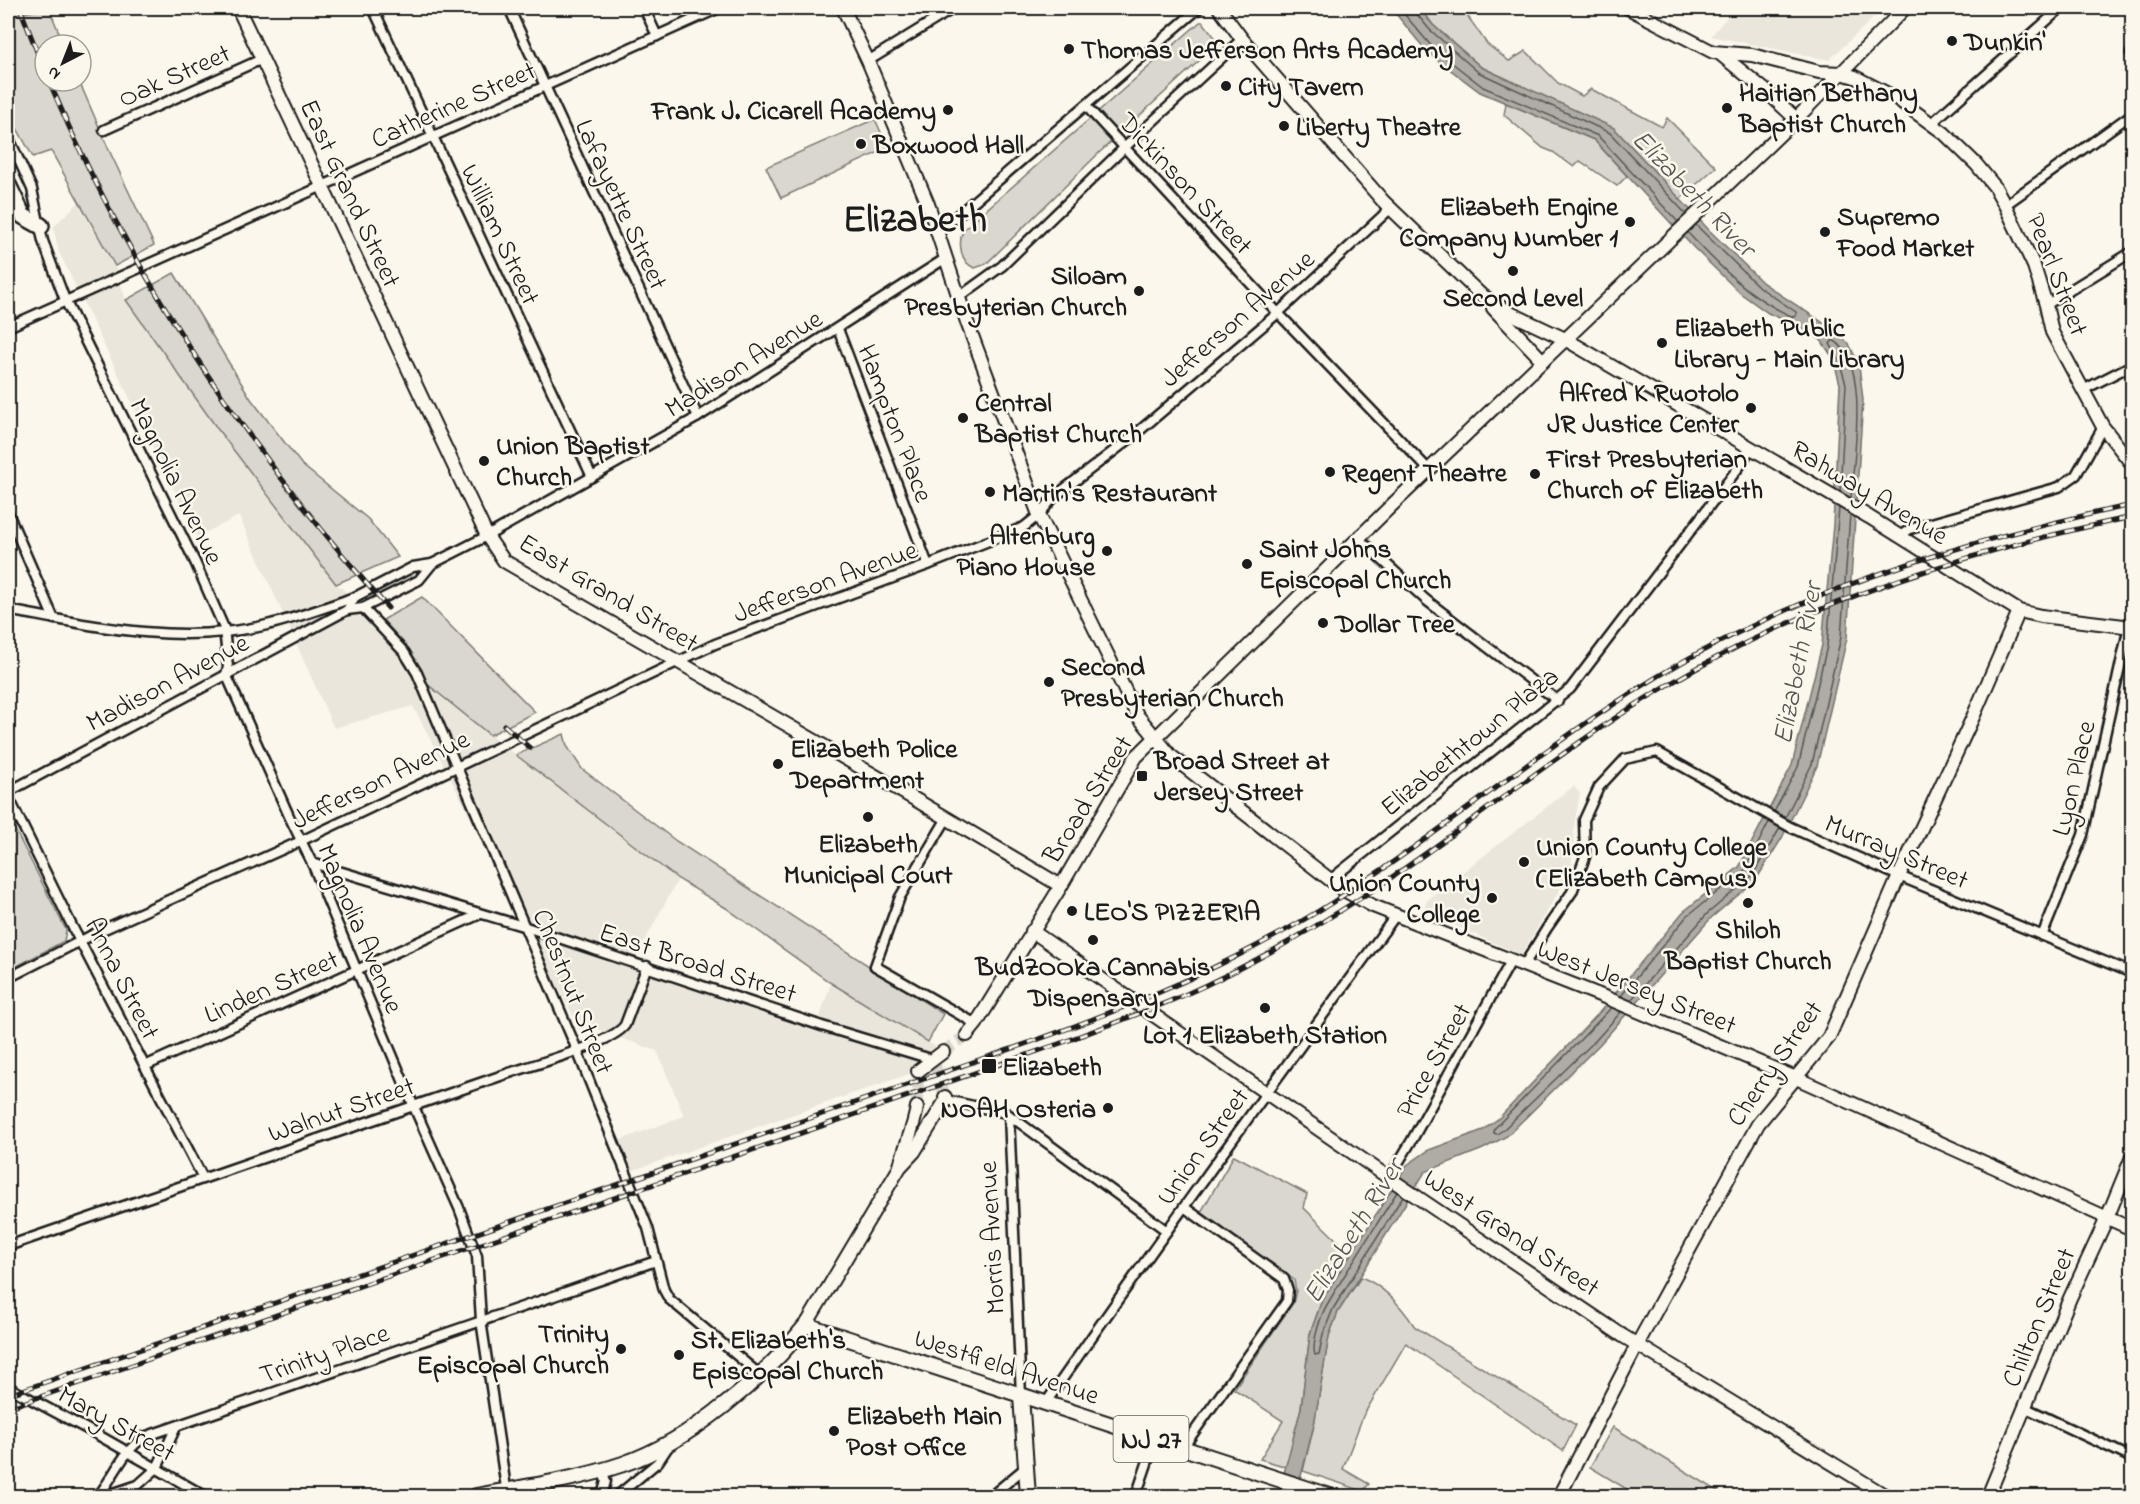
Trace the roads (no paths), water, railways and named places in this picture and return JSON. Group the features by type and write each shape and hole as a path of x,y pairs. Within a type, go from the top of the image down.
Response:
{"highway":[{"path":"8,184 22,216 41,226"}],"main road":[{"name":"Westfield Avenue","path":"806,1325 1330,1497"},
{"path":"476,1497 511,1493 602,1470 670,1444 732,1399 791,1344 806,1325"},
{"name":"Morris Avenue","path":"1021,1396 1028,1497"}],"street":[{"name":"East Grand Street","path":"238,8 487,536 504,561 1061,886"},
{"name":"William Street","path":"373,8 592,477"},
{"name":"Lafayette Street","path":"509,8 698,417"},
{"path":"644,8 657,36"},
{"name":"Catherine Street","path":"8,327 719,8"},
{"name":"West Jersey Street","path":"843,8 868,62 938,232 959,297 1039,515 1137,715 1171,756 1342,889 1373,906 1634,1009 1796,1078 2133,1229"},
{"path":"868,62 954,8"},
{"path":"938,232 1199,8"},
{"path":"1220,8 1242,39 1391,208 1480,294 1543,361"},
{"name":"Pearl Street","path":"1628,8 1713,52 1752,55 1819,72 1842,73 1855,77 1877,87 1932,123 1976,164 1995,187 2034,266 2052,332 2103,427 2133,464"},
{"name":"Broad Street","path":"967,1035 1061,886 1136,757 1358,538 1796,119 1905,8"},
{"path":"1932,123 2061,8"},
{"path":"959,297 1002,266 1124,148 1242,39"},
{"name":"Pearl Street","path":"1719,53 1796,119"},
{"name":"Oak Street","path":"104,130 262,59"},
{"name":"Dickinson Street","path":"1086,106 1278,313 1429,470"},
{"path":"2005,205 2133,114"},
{"name":"Magnolia Avenue","path":"8,136 32,189 46,249 65,300 195,562 225,632 228,667 226,674 312,863 356,971 459,1208 477,1256 482,1320 506,1488 511,1493"},
{"name":"Jefferson Avenue","path":"8,978 80,941 301,841 457,765 735,636 1024,527 1039,515 1054,497 1132,437 1278,313 1391,208"},
{"path":"2046,305 2133,252"},
{"name":"Madison Avenue","path":"8,609 96,627 159,635 225,632 266,626 355,597 413,567 432,564 487,536 698,417 946,258"},
{"name":"Rahway Avenue","path":"1480,294 1510,313 1565,339 1869,517 2019,611 2041,616 2131,626"},
{"name":"Hampton Place","path":"838,329 928,565"},
{"path":"2083,390 2133,365"},
{"path":"1900,536 1910,529 2059,488 2076,475 2103,427"},
{"name":"Elizabethtown Plaza","path":"1330,879 1558,701 1570,689 1742,463 1750,448"},
{"path":"8,513 54,619"},
{"path":"1358,538 1426,600 1558,701"},
{"name":"Madison Avenue","path":"8,794 347,610 363,608 420,580 432,564"},
{"path":"347,610 355,597"},
{"name":"Chestnut Street","path":"363,608 404,652 417,673 577,1050 648,1228 664,1290 669,1299 759,1374"},
{"name":"Cherry Street","path":"1559,1497 1637,1345 1758,1124 1828,1037 2019,611"},
{"name":"Lyon Place","path":"2042,936 2083,835 2131,626"},
{"name":"Murray Street","path":"1524,965 1572,892 1585,857 1584,820 1599,787 1625,759 1657,752 1790,827 1899,876 2133,974"},
{"name":"Anna Street","path":"8,794 80,941 203,1178"},
{"path":"948,818 900,897 875,966 976,1024"},
{"name":"East Broad Street","path":"312,863 526,927 933,1062"},
{"name":"Linden Street","path":"145,1066 480,914"},
{"name":"Union Street","path":"1045,1404 1139,1267 1396,915"},
{"name":"West Grand Street","path":"1032,932 1392,1180 1637,1345 1886,1497"},
{"name":"Price Street","path":"1392,1180 1511,961"},
{"name":"Walnut Street","path":"8,1245 414,1107 577,1050 621,1031 647,966"},
{"path":"918,1071 933,1062 943,1052"},
{"path":"806,1325 900,1167 914,1152 946,1098 1006,1113 1167,1231"},
{"path":"900,1167 917,1107"},
{"name":"Morris Avenue","path":"1009,1115 1021,1396"},
{"name":"Chilton Street","path":"1988,1497 2070,1298 2133,1157"},
{"path":"1182,1449 1287,1301 1288,1290 1284,1279 1184,1208"},
{"name":"Trinity Place","path":"127,1451 144,1437 656,1261"},
{"name":"Mary Street","path":"8,1387 127,1451 205,1497"},
{"path":"2026,1408 2133,1458"},
{"path":"105,1497 138,1485 157,1468 176,1427"},
{"path":"1136,1497 1155,1440"},
{"path":"617,1497 658,1462 670,1444"},
{"path":"98,1497 127,1451"},
{"path":"991,1497 1026,1467"},
{"path":"602,1470 606,1481 602,1497"}],"water":[{"path":"1391,8 1419,8 1433,25 1481,67 1614,128 1710,231 1763,283 1822,322 1849,344 1859,365 1863,400 1847,638 1817,766 1782,838 1756,880 1711,918 1600,1044 1507,1136 1483,1149 1425,1172 1338,1312 1329,1336 1314,1425 1296,1496 1278,1496 1301,1408 1310,1334 1322,1300 1407,1165 1429,1150 1483,1130 1499,1118 1598,1014 1683,912 1739,867 1792,765 1822,645 1833,525 1840,384 1833,358 1821,340 1802,328 1768,313 1740,293 1694,248 1594,140 1480,92 1428,53"}],"tunnel":[{"path":"943,1052 967,1035"},
{"path":"935,1065 945,1097"},
{"path":"917,1107 918,1071"}],"railway":[{"path":"20,8 33,41"},
{"path":"54,93 81,153 117,223 155,291 197,358 288,487 388,608"},
{"path":"8,1395 1028,1043 1146,998 1260,944 1333,902 1423,841 1600,713 1693,656 1745,629 1798,605 1907,564 2019,532 2132,505"},
{"path":"8,1408 1064,1042 1167,1002 1253,961 1345,908 1409,866 1614,719 1657,691 1752,640 1804,616 1911,576 2021,543 2132,517"},
{"path":"504,725 530,748"}],"place":[{"name":"Dunkin'","path":"1952,41"},
{"name":"Thomas Jefferson Arts Academy","path":"1069,49"},
{"name":"City Tavern","path":"1226,86"},
{"name":"Haitian Bethany Baptist Church","path":"1727,108"},
{"name":"Frank J. Cicarell Academy","path":"948,110"},
{"name":"Liberty Theatre","path":"1284,126"},
{"name":"Boxwood Hall","path":"861,144"},
{"name":"Elizabeth Engine Company Number 1","path":"1630,222"},
{"name":"Supremo Food Market","path":"1825,232"},
{"name":"Second Level","path":"1513,271"},
{"name":"Siloam Presbyterian Church","path":"1139,291"},
{"name":"Elizabeth Public Library - Main Library","path":"1662,343"},
{"name":"Alfred K Ruotolo JR Justice Center","path":"1751,408"},
{"name":"Central Baptist Church","path":"963,418"},
{"name":"Union Baptist Church","path":"484,461"},
{"name":"Regent Theatre","path":"1330,472"},
{"name":"First Presbyterian Church of Elizabeth","path":"1535,474"},
{"name":"Martin's Restaurant","path":"990,492"},
{"name":"Altenburg Piano House","path":"1107,551"},
{"name":"Saint Johns Episcopal Church","path":"1247,564"},
{"name":"Dollar Tree","path":"1323,623"},
{"name":"Second Presbyterian Church","path":"1049,682"},
{"name":"Elizabeth Police Department","path":"778,764"},
{"name":"Broad Street at Jersey Street","path":"1142,776"},
{"name":"Elizabeth Municipal Court","path":"868,817"},
{"name":"Union County College (Elizabeth Campus)","path":"1524,862"},
{"name":"Union County College","path":"1492,898"},
{"name":"Shiloh Baptist Church","path":"1748,903"},
{"name":"LEO'S PIZZERIA","path":"1072,911"},
{"name":"BudZOOka Cannabis Dispensary","path":"1093,940"},
{"name":"Lot 1 Elizabeth Station","path":"1265,1008"},
{"name":"Elizabeth","path":"989,1066"},
{"name":"NOAH Osteria","path":"1108,1108"},
{"name":"Trinity Episcopal Church","path":"621,1349"},
{"name":"St. Elizabeth's Episcopal Church","path":"679,1355"},
{"name":"Elizabeth Main Post Office","path":"834,1431"}],"district":[{"name":"Elizabeth","path":"915,217"}],"water label":[{"name":"Elizabeth River","path":"1695,192"},
{"name":"Elizabeth River","path":"1796,663"},
{"name":"Elizabeth River","path":"1352,1230"}]}
